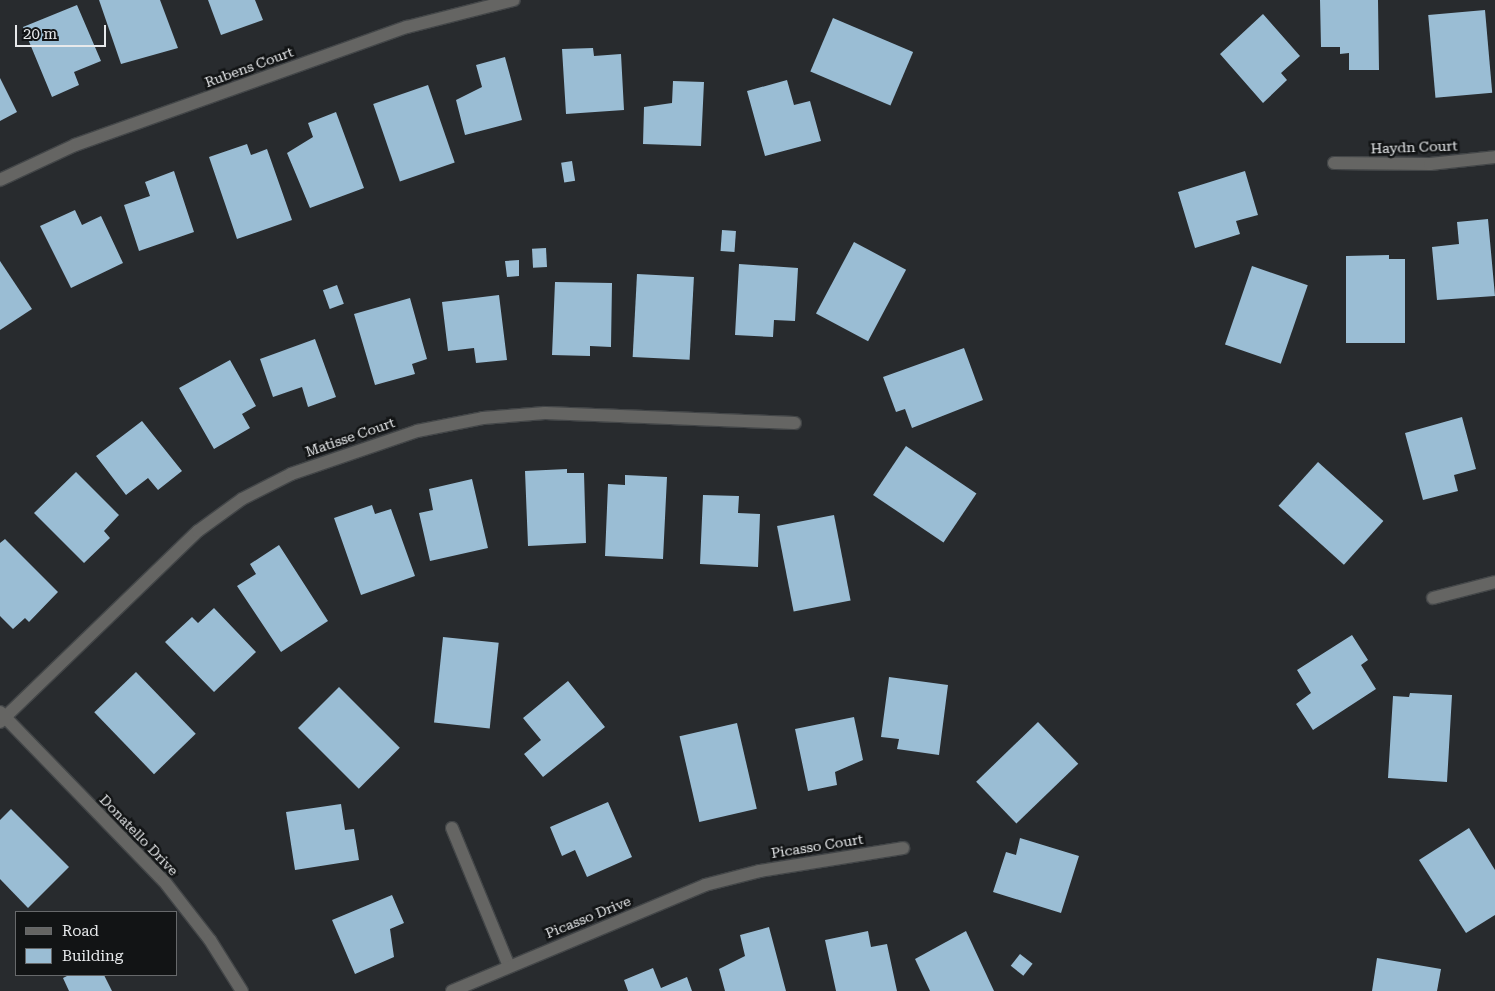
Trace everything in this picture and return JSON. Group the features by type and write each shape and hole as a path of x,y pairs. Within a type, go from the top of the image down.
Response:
{"street":[{"name":"Rubens Court","path":"0,180 75,145 407,27 514,0"},
{"name":"Haydn Court","path":"1334,163 1430,164 1495,157"},
{"name":"Matisse Court","path":"2,717 198,531 242,499 292,474 417,431 482,418 545,413 795,423"},
{"path":"1433,598 1495,582"},
{"name":"Donatello Drive","path":"2,717 164,881 210,940 242,991"},
{"path":"452,828 509,966"},
{"name":"Picasso Court","path":"736,877 903,848"},
{"name":"Picasso Drive","path":"452,991 705,885 736,877"}],"building":[{"path":"99,0 160,0 178,48 121,64"},
{"path":"208,0 255,0 263,20 221,35"},
{"path":"1320,0 1378,0 1379,70 1349,70 1349,53 1340,54 1340,47 1321,47"},
{"path":"77,5 101,61 74,72 79,85 52,97 23,27"},
{"path":"1485,10 1492,93 1435,98 1428,15"},
{"path":"1263,14 1300,56 1281,73 1287,80 1263,103 1220,54"},
{"path":"833,18 913,52 890,105 810,71"},
{"path":"593,48 594,56 621,54 624,110 566,114 562,49"},
{"path":"505,57 522,120 465,135 456,100 482,87 476,65"},
{"path":"0,78 17,112 0,121"},
{"path":"787,80 794,105 810,101 821,141 765,156 747,91"},
{"path":"673,81 704,82 701,146 643,144 644,107 672,103"},
{"path":"428,85 455,163 400,181 373,104"},
{"path":"336,112 364,188 310,208 287,153 313,137 308,123"},
{"path":"247,144 251,155 267,149 292,220 237,239 209,157"},
{"path":"572,161 575,181 564,182 561,163"},
{"path":"174,171 194,232 139,251 124,205 150,196 145,182"},
{"path":"1245,171 1258,215 1236,221 1240,234 1195,248 1178,192"},
{"path":"75,210 82,225 101,216 123,263 71,288 40,226"},
{"path":"1488,219 1495,296 1437,300 1432,247 1459,244 1457,222"},
{"path":"722,230 736,231 735,252 721,251"},
{"path":"854,242 906,270 868,341 816,314"},
{"path":"546,248 547,267 533,268 532,249"},
{"path":"1389,255 1389,259 1405,259 1405,343 1346,343 1346,256"},
{"path":"519,260 519,276 507,277 505,261"},
{"path":"0,261 32,309 0,330"},
{"path":"739,264 798,268 795,321 774,320 773,337 735,335"},
{"path":"1252,266 1308,285 1281,364 1225,344"},
{"path":"637,274 694,277 690,360 633,357"},
{"path":"555,282 612,283 611,347 590,346 590,356 552,355"},
{"path":"337,285 344,304 330,309 323,290"},
{"path":"499,295 507,360 476,363 474,348 448,351 442,302"},
{"path":"410,298 427,359 412,364 415,374 375,385 354,314"},
{"path":"315,339 336,397 308,407 302,387 273,397 260,359"},
{"path":"964,348 983,400 912,428 905,409 896,412 883,377"},
{"path":"230,360 256,406 242,414 250,428 214,449 179,388"},
{"path":"1462,417 1476,469 1454,475 1458,491 1423,500 1405,433"},
{"path":"142,421 182,471 158,490 148,478 126,495 96,456"},
{"path":"906,446 976,494 943,542 873,495"},
{"path":"1318,462 1383,521 1344,565 1279,506"},
{"path":"567,469 567,473 584,473 586,543 528,546 525,471"},
{"path":"76,472 119,515 104,531 110,538 84,563 34,513"},
{"path":"625,475 667,477 663,559 605,556 608,484 625,485"},
{"path":"472,479 488,548 430,561 419,513 433,510 429,489"},
{"path":"703,495 739,496 738,513 760,514 758,567 700,564"},
{"path":"372,505 375,514 391,509 415,576 361,595 334,518"},
{"path":"834,515 851,600 794,611 777,526"},
{"path":"5,539 58,592 29,622 25,618 13,629 0,616 0,543"},
{"path":"279,545 328,621 281,652 237,586 256,574 250,564"},
{"path":"214,608 256,652 214,692 165,642 192,617 198,623"},
{"path":"1352,635 1368,660 1361,665 1376,689 1313,730 1296,704 1311,693 1297,670"},
{"path":"443,637 499,643 490,728 434,723"},
{"path":"136,672 196,734 154,774 94,712"},
{"path":"889,677 948,685 939,755 897,749 899,739 881,737"},
{"path":"568,681 605,727 543,777 524,754 541,740 523,718"},
{"path":"339,687 400,748 359,789 298,728"},
{"path":"1410,693 1452,695 1447,782 1388,778 1393,696 1409,697"},
{"path":"854,717 863,760 835,772 837,785 808,791 795,729"},
{"path":"1038,722 1078,764 1016,823 976,782"},
{"path":"737,723 757,809 699,822 680,736"},
{"path":"608,802 632,857 587,877 575,850 562,856 550,827"},
{"path":"341,804 345,830 354,829 359,860 295,870 286,812"},
{"path":"11,809 69,867 28,908 0,879 0,820"},
{"path":"1469,828 1495,870 1495,915 1466,933 1419,860"},
{"path":"1020,838 1079,856 1061,913 993,892 1006,852 1016,855"},
{"path":"392,895 404,923 390,929 394,957 355,974 332,920"},
{"path":"769,927 786,991 725,991 719,969 745,956 740,935"},
{"path":"868,931 871,947 887,944 897,991 836,991 825,940"},
{"path":"966,931 994,991 930,991 915,959"},
{"path":"1020,954 1033,964 1023,976 1011,966"},
{"path":"1377,958 1441,969 1437,991 1372,991"},
{"path":"653,968 661,988 687,977 692,991 628,991 624,980"},
{"path":"67,976 104,976 112,991 69,991 63,978"}]}
